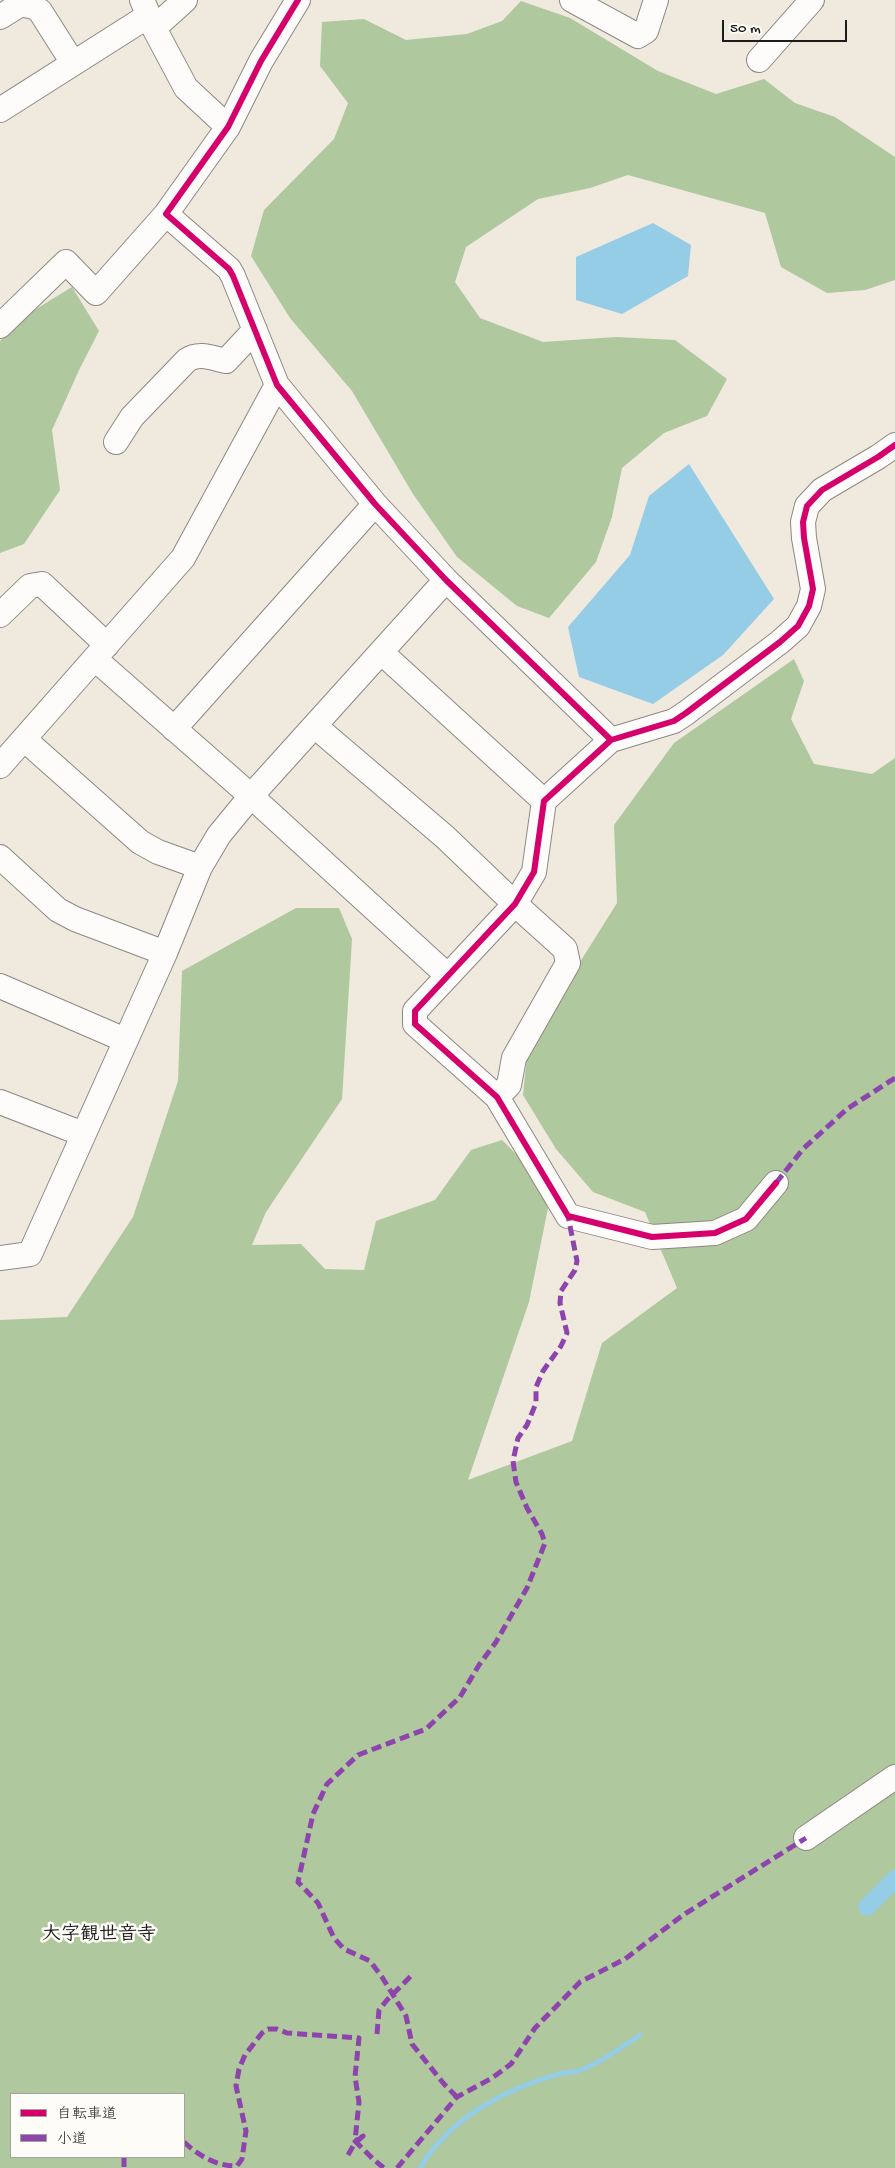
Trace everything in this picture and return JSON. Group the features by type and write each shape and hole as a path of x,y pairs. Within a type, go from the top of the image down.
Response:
{"street":[{"path":"0,110 148,15 186,0"},
{"path":"0,326 66,262 96,293 166,214 228,127 261,61 298,0"},
{"path":"572,0 638,36 646,31 656,0"},
{"path":"758,60 812,0"},
{"path":"0,17 21,4 34,7 40,11 73,63"},
{"path":"148,15 186,88 228,127"},
{"path":"166,214 229,269 277,385 375,504 446,580 611,740"},
{"path":"116,442 132,417 187,360 194,356 202,356 226,361 255,330"},
{"path":"0,765 183,558 277,385"},
{"path":"776,1183 746,1219 716,1232 652,1237 568,1216 497,1097 415,1024 415,1012 515,904 534,872 544,800 611,740 667,723 686,713 780,642 798,626 809,606 813,589 804,538 803,522 807,506 813,497 822,490 895,445"},
{"path":"174,728 375,504"},
{"path":"0,1258 30,1254 165,953 200,867 219,835 446,580"},
{"path":"0,615 30,586 42,584 101,652 174,728 252,796 448,976"},
{"path":"382,653 544,800"},
{"path":"316,727 446,837 565,949 568,963 514,1058 509,1085 497,1097"},
{"path":"24,739 140,842 158,852 200,867"},
{"path":"0,857 58,910 75,919 165,953"},
{"path":"0,986 125,1040"},
{"path":"0,1102 84,1134"},
{"path":"806,1838 895,1777"}],"green space":[{"path":"521,1 570,18 658,71 716,94 764,79 795,103 835,117 895,157 895,280 865,290 827,293 781,267 765,213 628,175 590,188 538,199 466,247 455,282 480,318 543,342 616,337 675,340 727,379 707,416 664,433 622,468 612,517 596,562 549,618 517,606 457,557 413,494 352,391 290,318 251,256 264,210 334,139 348,103 320,66 322,22 364,19 406,40 467,34 502,21"},
{"path":"72,287 99,331 52,430 60,490 24,544 0,553 0,341 23,317"},
{"path":"794,659 804,681 791,719 814,764 872,774 895,758 895,2168 0,2168 0,1320 67,1317 133,1217 178,1081 182,971 296,908 339,908 352,939 342,1099 266,1212 252,1245 301,1244 325,1269 364,1270 376,1221 435,1200 471,1150 502,1140 530,1168 548,1208 529,1302 468,1480 572,1441 602,1343 677,1288 645,1212 593,1192 556,1149 523,1095 528,1045 617,903 614,825 674,743"}],"water":[{"path":"653,223 691,245 688,276 622,314 576,300 576,257"},
{"path":"689,464 774,599 723,655 653,704 579,677 568,627 630,555 649,496"}],"waterway":[{"path":"867,1907 895,1879"},
{"path":"420,2168 446,2135 478,2109 516,2089 558,2074 589,2067 640,2035"}],"marked path":[{"path":"776,1183 803,1149 847,1109 895,1078"},
{"path":"457,2097 412,2044 406,2016 382,1977 370,1961 344,1949 334,1938 318,1903 298,1882 313,1814 327,1784 358,1755 426,1729 460,1697 479,1665 496,1642 527,1588 545,1543 516,1482 513,1461 518,1438 527,1425 536,1403 536,1387 543,1371 561,1346 567,1333 560,1303 561,1291 575,1270 577,1261 568,1216"},
{"path":"397,2168 457,2097 492,2078 511,2064 535,2028 580,1982 625,1959 683,1915 806,1838"},
{"path":"377,2034 379,2010 411,1976"},
{"path":"185,2143 208,2159 229,2166 237,2166 242,2159 246,2131 236,2086 239,2069 245,2055 262,2033 268,2029 277,2029 287,2033 359,2038 355,2077 359,2102 355,2141 384,2168"},
{"path":"348,2155 355,2143 363,2136 355,2141"},
{"path":"124,2158 124,2168"}],"cycle path":[{"path":"298,0 261,61 228,127 166,214 229,269 277,385 375,504 446,580 611,740"},
{"path":"776,1183 746,1219 715,1233 652,1237 568,1216 497,1097 415,1024 415,1011 515,904 534,872 544,801 611,740 674,721 780,642 798,626 809,606 813,589 804,538 803,522 807,506 822,490 895,445"}],"district":[{"name":"大字観世音寺","path":"99,1936"}]}
